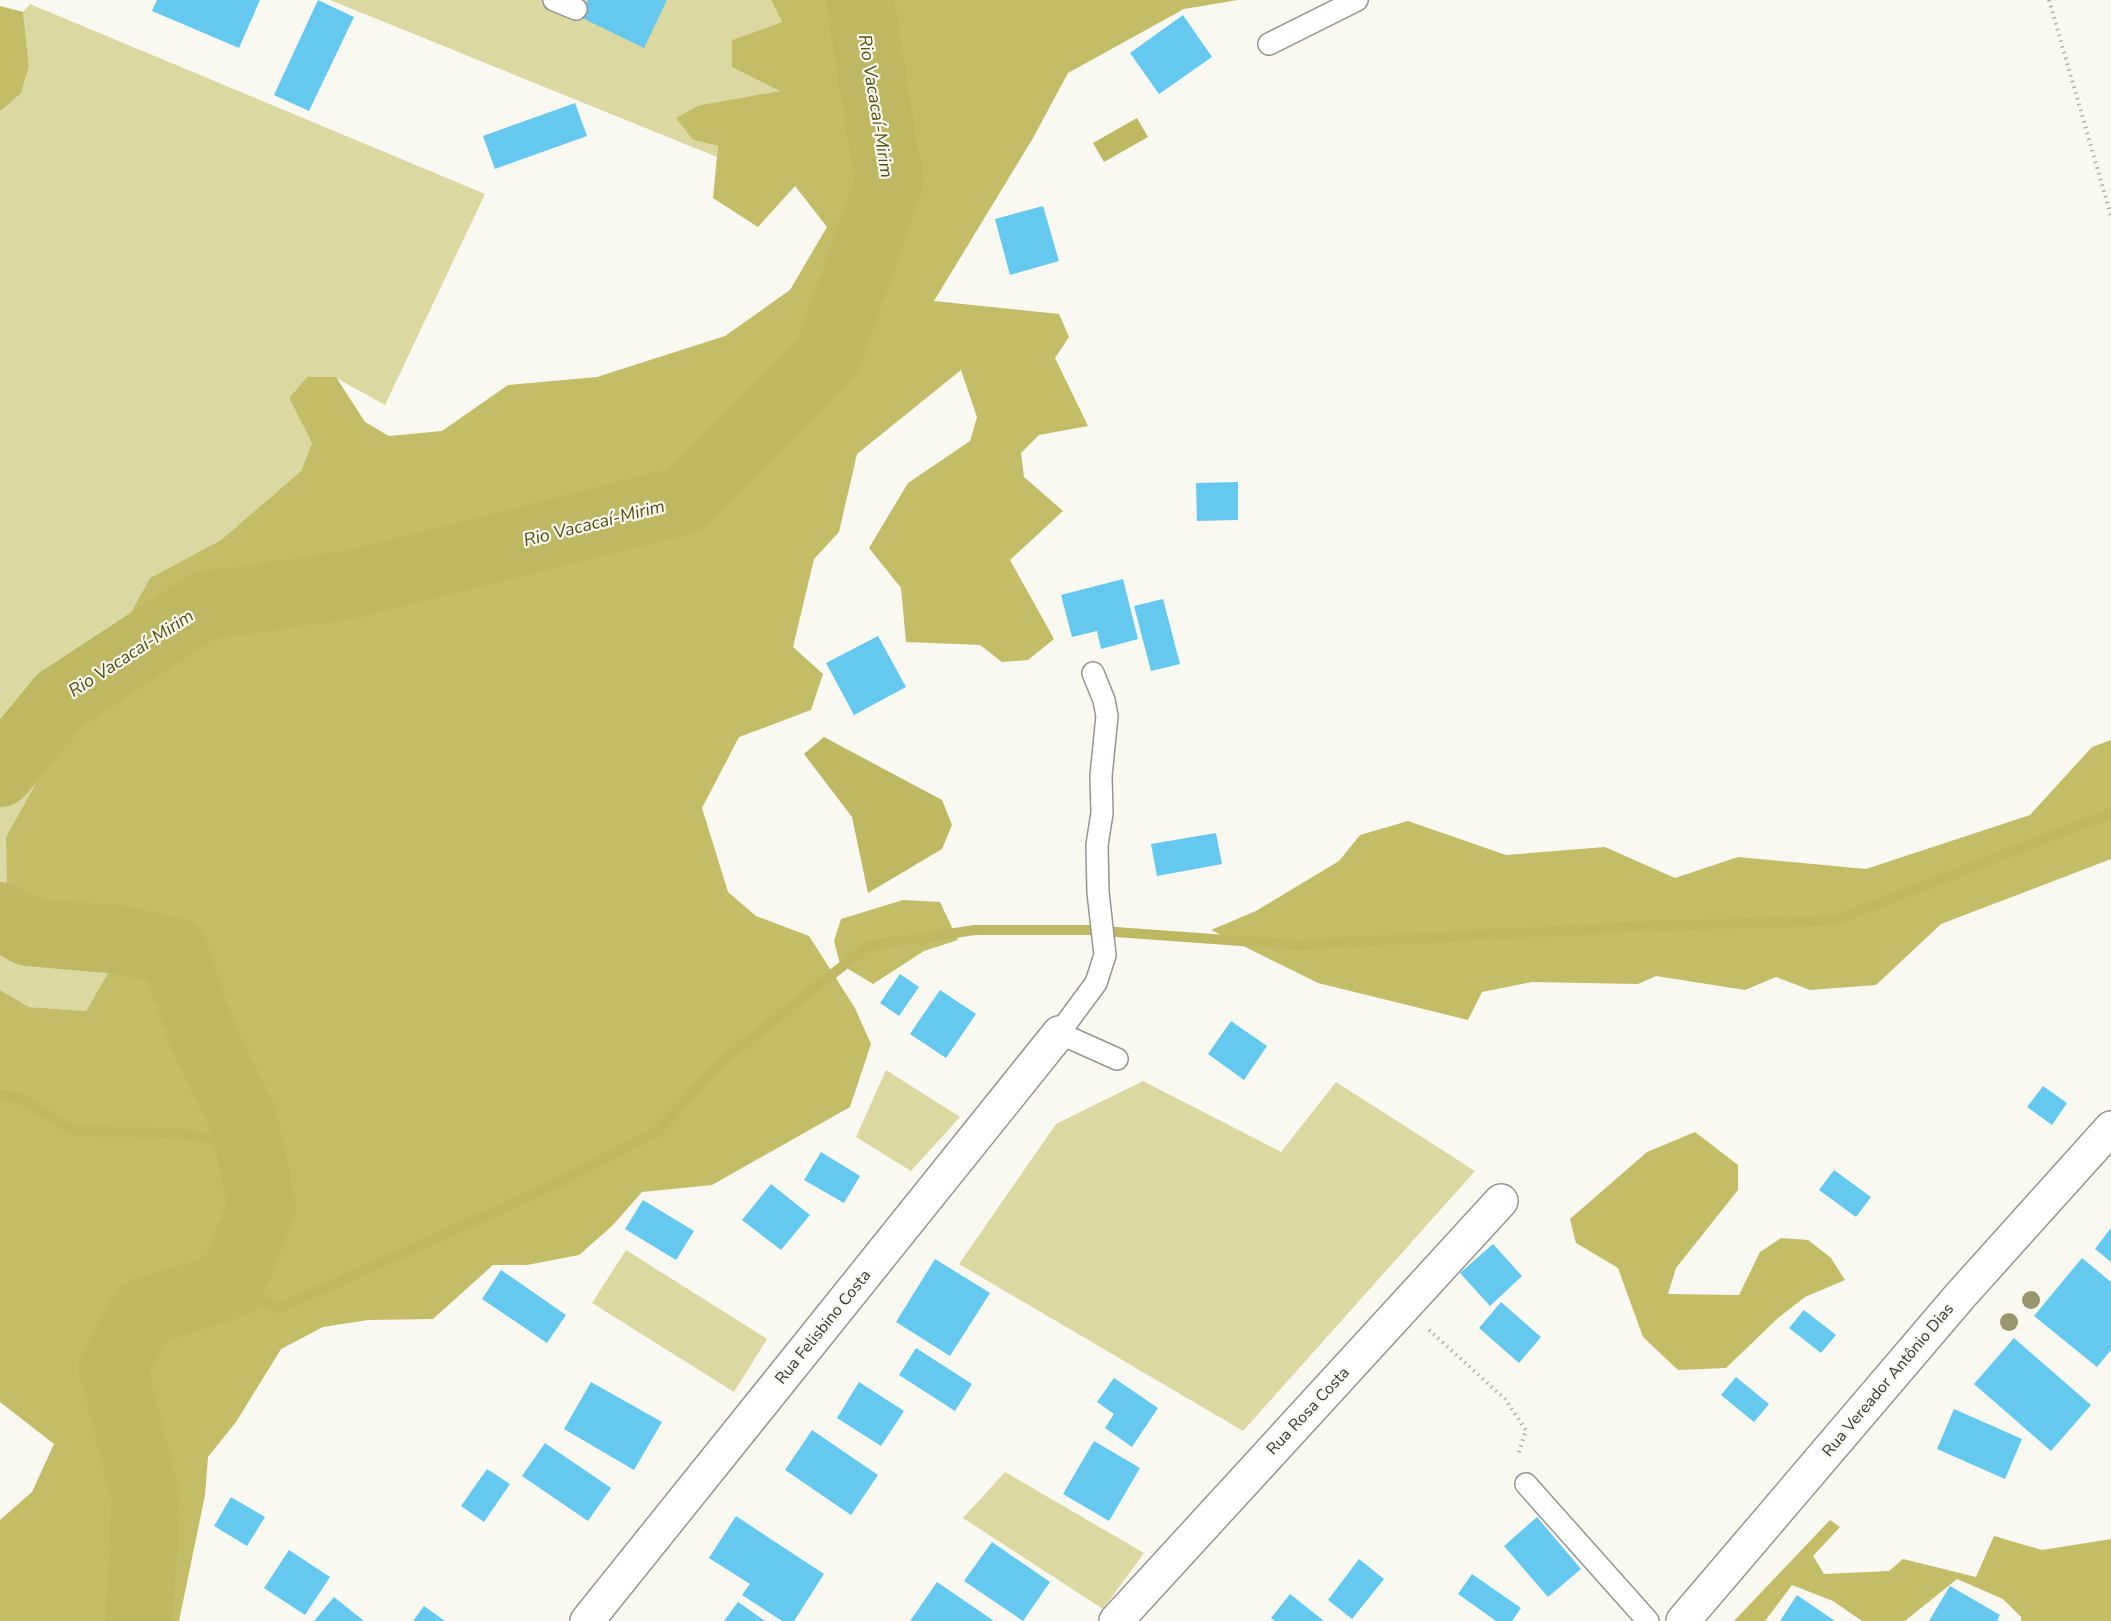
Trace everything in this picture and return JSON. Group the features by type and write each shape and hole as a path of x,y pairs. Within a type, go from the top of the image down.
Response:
{"street":[{"name":"Rua Felisbino Costa","path":"586,1621 1059,1033"},
{"name":"Rua Vereador Antônio Dias","path":"1683,1621 1960,1296 2106,1142"},
{"name":"Rua Rosa Costa","path":"1116,1621 1501,1201"}],"lane":[{"path":"554,0 576,9"},
{"path":"1269,44 1357,0"},
{"path":"1093,673 1104,700 1107,716 1101,776 1102,813 1097,845 1098,892 1105,955 1096,983 1059,1033 1117,1059"},
{"path":"1526,1484 1648,1621"}],"path":[{"path":"2049,0 2111,216"},
{"path":"1404,1307 1505,1399 1526,1430 1516,1461 1526,1484"}],"shaded area":[{"path":"330,0 771,0 782,22 732,40 781,91 700,105 693,140 718,146 717,157"},
{"path":"771,0 1238,0 1184,9 1068,73 1033,138 934,301 1059,314 1069,337 1055,358 1088,426 1039,435 1021,453 1024,477 1063,511 1010,560 1054,639 1028,660 1002,662 980,645 906,642 901,588 869,548 908,483 970,441 977,417 961,370 857,454 839,532 814,559 793,647 823,674 811,710 739,737 702,808 728,892 756,916 809,936 855,1008 871,1044 850,1107 712,1185 642,1192 612,1226 579,1255 527,1265 493,1265 433,1319 368,1320 323,1327 281,1349 236,1422 208,1457 205,1495 179,1621 0,1621 0,1520 32,1492 54,1444 0,1402 0,990 29,1007 86,1011 112,966 7,934 6,837 150,578 221,540 301,471 312,443 289,398 307,377 336,377 365,422 389,436 442,431 508,385 597,377 725,336 790,290 827,227 795,186 758,227 713,198 718,146 693,140 676,118 700,105 780,91 732,67 732,40 782,22"},
{"path":"30,4 485,194 385,405 336,378 307,377 289,398 312,443 301,471 221,540 150,578 6,837 7,934 112,966 86,1011 29,1007 0,990 0,111 29,66 23,12"},
{"path":"0,6 23,12 29,66 21,93 0,111"},
{"path":"1137,118 1148,137 1104,162 1093,143"},
{"path":"824,737 942,800 952,825 942,849 868,893 852,817 804,754"},
{"path":"2111,740 2111,859 1941,924 1876,985 1810,990 1776,977 1745,990 1656,976 1638,984 1532,982 1482,992 1468,1020 1318,983 1211,930 1256,911 1339,861 1360,835 1408,821 1506,855 1605,847 1675,878 1738,857 1866,869 2030,815 2092,747"},
{"path":"903,900 940,902 958,940 924,951 873,984 840,964 834,941 841,919"},
{"path":"886,1070 960,1117 911,1171 856,1137"},
{"path":"1143,1081 1281,1152 1336,1082 1475,1171 1243,1431 959,1264 1056,1124"},
{"path":"1695,1132 1738,1165 1738,1190 1676,1268 1668,1294 1739,1295 1760,1252 1781,1238 1808,1240 1831,1258 1845,1280 1805,1297 1778,1318 1726,1368 1678,1370 1643,1337 1618,1268 1576,1243 1570,1219 1647,1152"},
{"path":"626,1250 767,1339 734,1392 592,1303"},
{"path":"1005,1472 1144,1553 1103,1609 963,1518"},
{"path":"1830,1520 1840,1527 1813,1556 1824,1574 1889,1571 1903,1559 1976,1577 1994,1536 2042,1550 2111,1539 2111,1621 2021,1621 2021,1617 2003,1599 1957,1579 1905,1621 1862,1621 1833,1601 1792,1585 1765,1621 1734,1621"}],"building":[{"path":"157,0 260,0 239,48 152,11"},
{"path":"318,0 354,17 309,111 274,95"},
{"path":"588,0 667,0 644,48 580,17"},
{"path":"1183,15 1212,57 1159,94 1130,53"},
{"path":"575,103 587,136 495,169 483,136"},
{"path":"1043,206 1059,261 1010,275 995,219"},
{"path":"1238,482 1238,520 1197,521 1196,483"},
{"path":"1123,579 1138,639 1101,649 1097,631 1072,637 1061,595"},
{"path":"1163,599 1180,664 1151,671 1134,606"},
{"path":"878,636 906,687 854,715 826,663"},
{"path":"1216,833 1222,864 1157,876 1151,844"},
{"path":"900,974 919,987 899,1016 880,1003"},
{"path":"940,990 976,1014 946,1058 910,1034"},
{"path":"1231,1021 1267,1046 1244,1080 1208,1054"},
{"path":"2043,1086 2067,1103 2052,1125 2027,1107"},
{"path":"821,1152 860,1176 844,1203 804,1180"},
{"path":"1834,1170 1871,1197 1856,1217 1819,1190"},
{"path":"771,1184 810,1215 781,1250 742,1220"},
{"path":"643,1200 694,1231 676,1260 625,1229"},
{"path":"2111,1228 2111,1262 2095,1249"},
{"path":"1493,1244 1522,1276 1490,1306 1460,1273"},
{"path":"2082,1258 2111,1282 2111,1350 2097,1367 2034,1316"},
{"path":"935,1259 990,1293 950,1356 896,1322"},
{"path":"501,1270 566,1315 547,1343 482,1299"},
{"path":"1501,1302 1541,1337 1519,1363 1479,1328"},
{"path":"1804,1310 1836,1335 1821,1353 1789,1328"},
{"path":"2014,1338 2091,1405 2051,1451 1974,1384"},
{"path":"916,1348 972,1384 955,1411 899,1375"},
{"path":"1736,1377 1769,1404 1754,1422 1721,1395"},
{"path":"1114,1378 1158,1408 1132,1447 1105,1428 1114,1414 1097,1402"},
{"path":"591,1382 662,1422 634,1470 564,1429"},
{"path":"859,1382 904,1411 881,1446 837,1418"},
{"path":"1954,1409 2022,1439 2005,1479 1937,1449"},
{"path":"812,1430 878,1475 851,1515 785,1470"},
{"path":"1094,1441 1140,1468 1109,1521 1063,1494"},
{"path":"545,1443 611,1488 588,1521 522,1476"},
{"path":"487,1469 510,1484 484,1522 461,1506"},
{"path":"231,1497 265,1517 247,1546 214,1526"},
{"path":"736,1516 824,1574 794,1621 782,1621 742,1595 750,1584 709,1558"},
{"path":"1537,1517 1581,1569 1548,1597 1504,1546"},
{"path":"992,1542 1050,1582 1023,1621 964,1581"},
{"path":"289,1550 330,1577 305,1615 264,1588"},
{"path":"1359,1559 1384,1579 1352,1619 1328,1600"},
{"path":"1472,1574 1521,1608 1512,1621 1496,1621 1458,1594"},
{"path":"937,1582 994,1621 910,1621"},
{"path":"1950,1586 2000,1615 1997,1621 1929,1621"},
{"path":"1290,1594 1324,1621 1275,1621 1271,1618"},
{"path":"1797,1595 1835,1621 1780,1621"},
{"path":"334,1597 364,1621 314,1621"},
{"path":"738,1602 765,1621 724,1621"},
{"path":"424,1606 445,1621 413,1621"}],"waterway":[{"name":"Rio Vacacaí-Mirim","path":"0,773 60,700 203,606 349,585 685,500 828,356 889,183 860,0"},
{"path":"231,1285 278,1309 552,1186 658,1131 720,1063 868,946 975,930 1088,930 1298,945 1629,927 1836,920 2111,813"},
{"name":"Rio Vacacaí-Mirim","path":"0,916 28,932 122,940 174,952 203,1037 243,1118 262,1205 231,1285 143,1312 113,1368 146,1499 139,1621"},
{"path":"0,1095 20,1098 74,1131 170,1133 248,1143"}]}
